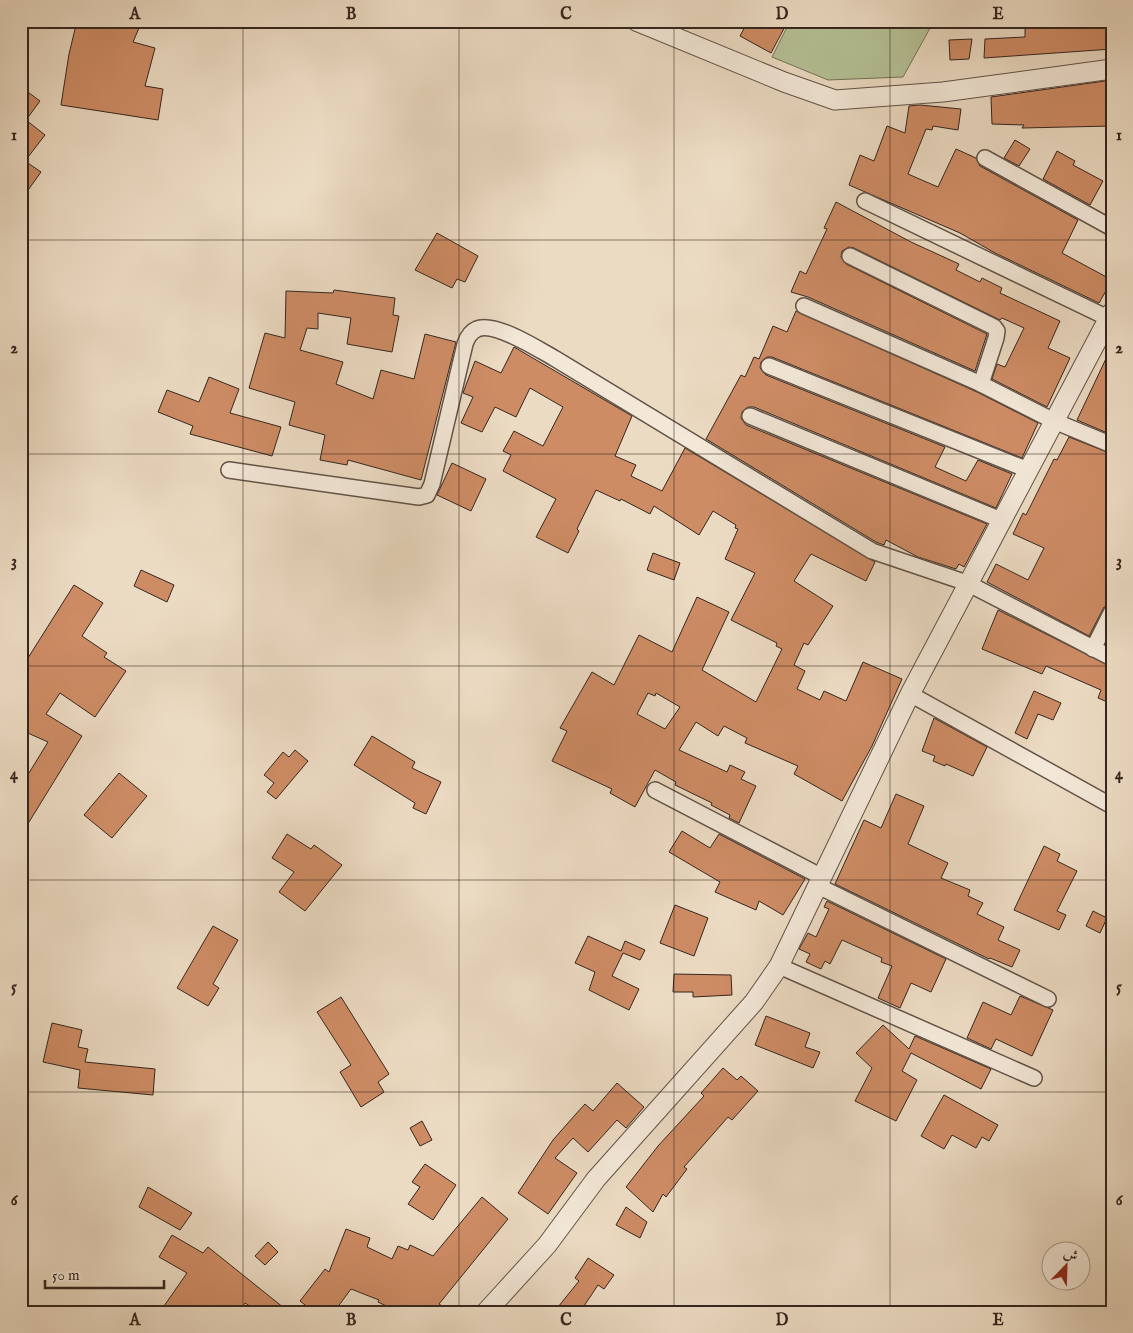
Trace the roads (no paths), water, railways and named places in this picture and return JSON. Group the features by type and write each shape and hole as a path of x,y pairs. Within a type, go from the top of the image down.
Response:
{"street":[{"path":"636,21 784,82 836,100 943,92 1112,69"},
{"path":"985,158 1112,228"},
{"path":"486,1312 546,1245 596,1179 754,1002 779,966 910,694 1110,315 865,201"},
{"path":"850,256 994,327 997,331 996,338 981,384"},
{"path":"804,306 981,384 1054,421 1112,445"},
{"path":"229,470 419,497 427,495 432,484 465,344 469,335 477,329 486,327 516,337 554,358 872,551 967,583 1112,658"},
{"path":"769,366 1028,470"},
{"path":"750,416 1001,520"},
{"path":"1093,649 1112,611"},
{"path":"910,694 1112,806"},
{"path":"655,790 820,882 1048,999"},
{"path":"779,966 1034,1078"}]}
